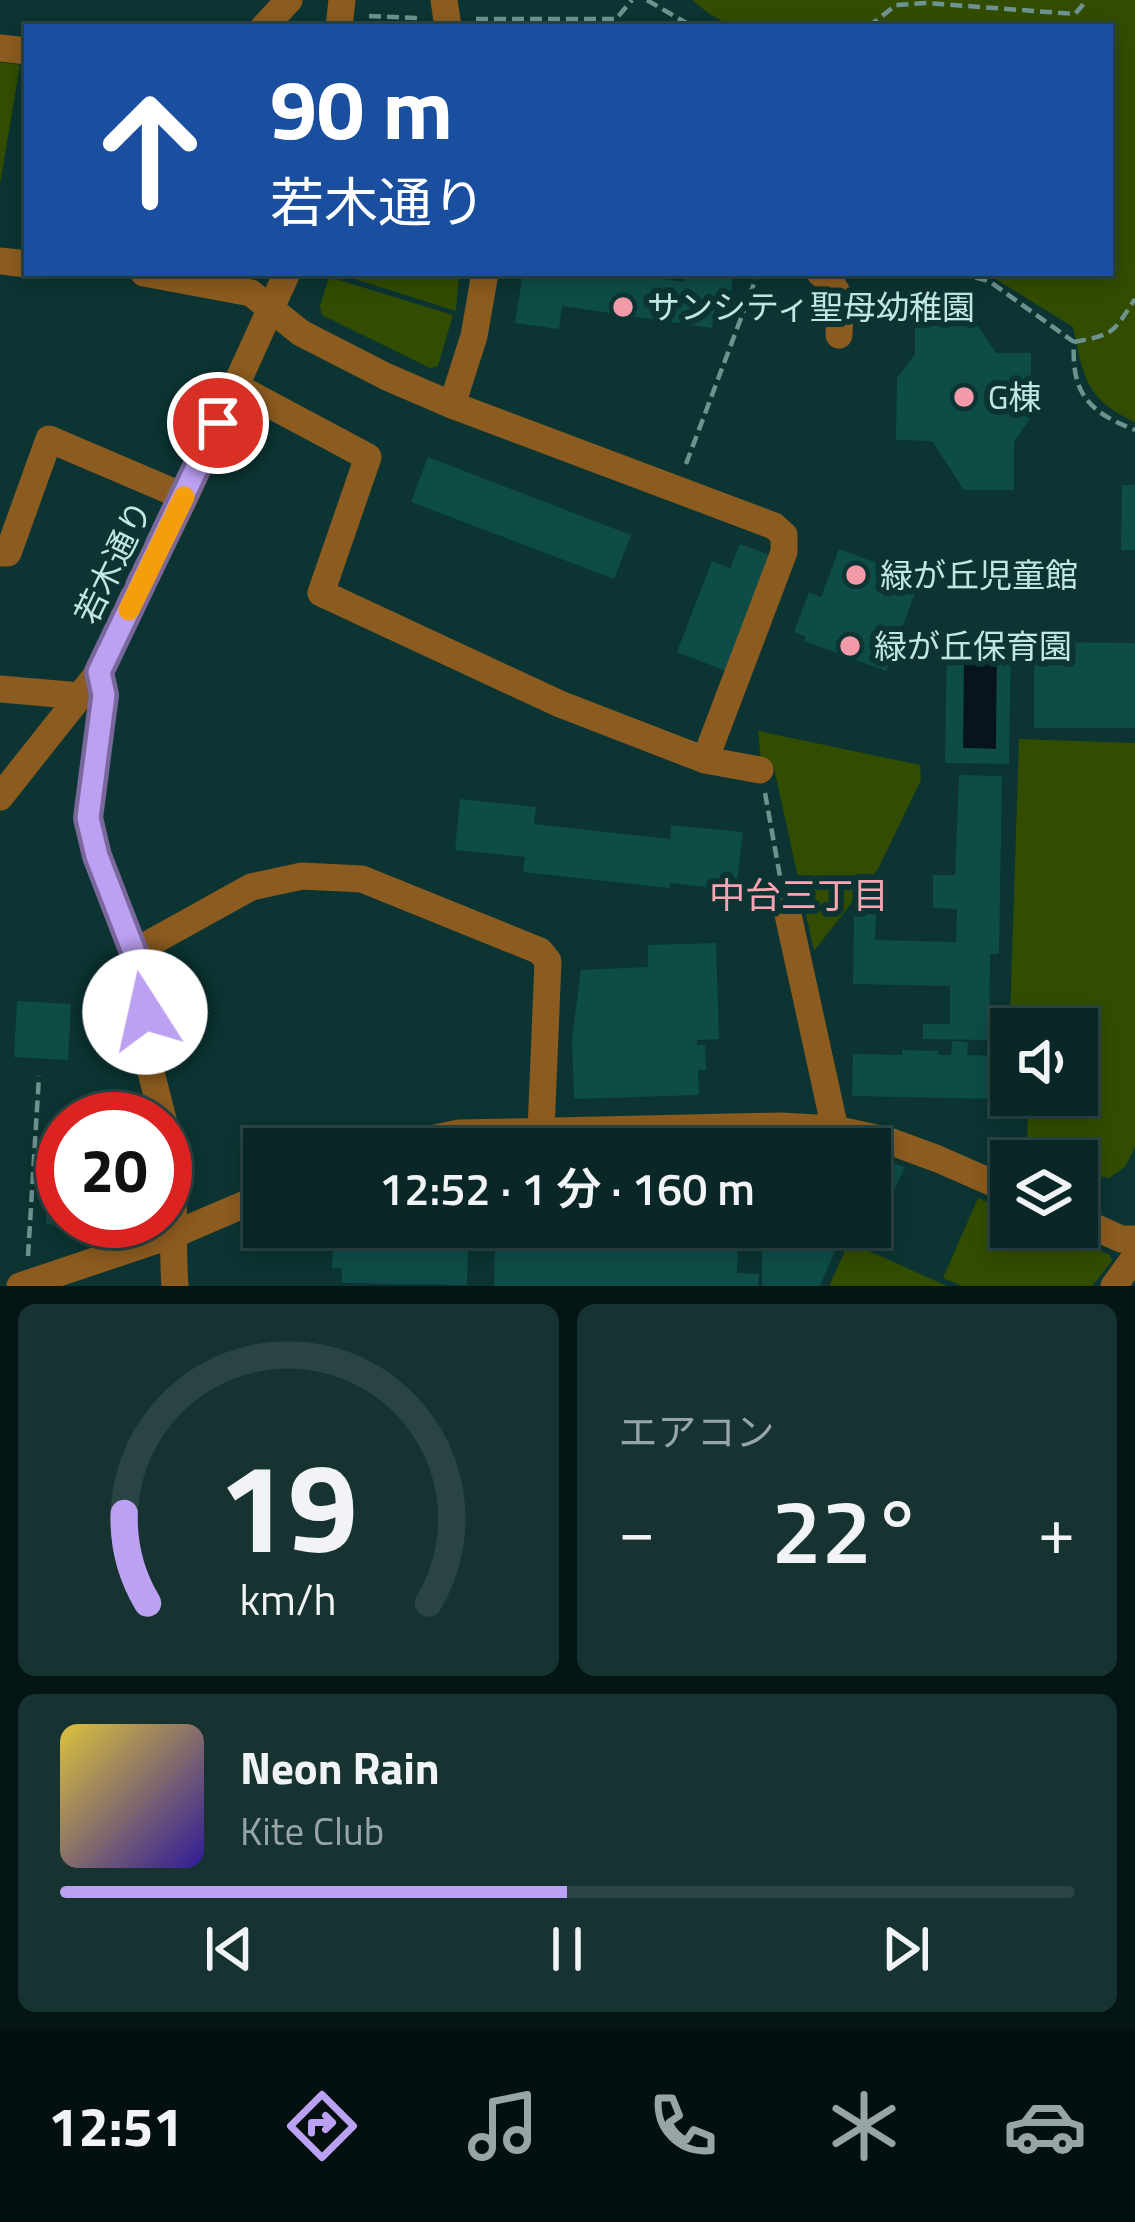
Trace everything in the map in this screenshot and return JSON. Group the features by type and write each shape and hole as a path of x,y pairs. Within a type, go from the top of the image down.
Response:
{"street":[{"path":"267,24 289,0"},
{"path":"160,276 250,293 301,333 388,377 774,526 784,535 784,552 705,760"},
{"name":"若木通り","path":"0,797 99,672 286,276"},
{"path":"452,405 475,336 485,276"},
{"path":"826,276 840,296 839,334"},
{"path":"235,386 368,457 321,592 560,704 705,760 760,770"},
{"path":"0,553 8,553 49,439 184,496"},
{"path":"99,672 104,695 88,818 143,987 156,1092"},
{"path":"0,689 80,697"},
{"path":"134,952 251,887 302,876 362,879 540,951 548,961 541,1128"},
{"path":"787,910 835,1128"},
{"path":"684,1128 817,1128"},
{"path":"891,1142 990,1182"},
{"path":"192,1227 243,1205"},
{"path":"1098,1229 1135,1240"},
{"path":"24,1280 129,1248"},
{"path":"172,1248 175,1286"},
{"path":"1114,1286 1135,1258"}],"path":[{"path":"369,16 616,20 632,0"},
{"path":"647,0 688,24"},
{"path":"872,24 896,5 1075,14 1087,0"},
{"path":"682,472 756,276"},
{"path":"970,276 989,281 1074,342 1107,335 1135,299"},
{"path":"1074,342 1072,362 1086,402 1103,417 1135,430"},
{"path":"760,770 787,910"},
{"path":"24,1280 39,1076"}],"green space":[{"path":"692,0 1135,0 1135,422 1106,405 1089,385 1073,327 991,276 1113,276 1113,24 728,24"},
{"path":"0,62 20,65 0,184"},
{"path":"345,276 459,276 456,311"},
{"path":"329,277 453,315 438,366 430,368 322,315"},
{"path":"758,731 920,765 921,780 878,869 814,951 774,768 761,761"},
{"path":"1019,739 1135,743 1135,1147 1125,1167 1109,1178 1098,1176 1098,1140 1027,1139 1028,1116 1098,1116 1098,1008 1010,1008"},
{"path":"978,1198 990,1203 990,1248 1094,1248 1110,1255 1112,1261 1092,1286 962,1286 943,1278"},
{"path":"846,1248 862,1248 947,1286 829,1286"}],"water":[{"path":"964,647 997,648 996,749 963,748"}],"building":[{"path":"523,276 641,276 684,282 685,276 733,277 729,303 716,301 712,328 562,306 559,329 515,323"},
{"name":"G棟","path":"915,302 963,303 996,353 1031,353 1031,417 1014,442 1014,490 964,490 932,441 896,440 897,378 915,354"},
{"path":"428,457 631,535 614,579 411,502"},
{"path":"1122,485 1135,485 1135,550 1121,550"},
{"path":"740,544 770,555 726,671 677,652 712,561 730,568"},
{"path":"839,549 920,579 886,671 804,641 806,637 794,632 809,592 821,597"},
{"path":"947,634 1011,636 1009,764 945,763","holes":["964,647 997,648 996,749 963,748"]},
{"path":"1034,642 1135,643 1135,728 1034,728"},
{"path":"959,775 1002,776 999,954 990,954 989,1040 923,1039 923,1024 950,1024 950,986 853,984 854,913 876,913 875,940 956,942 957,909 933,908 933,875 955,875"},
{"path":"460,799 536,807 534,824 670,839 671,825 743,832 737,882 715,880 714,888 670,883 669,888 523,872 525,857 455,850"},
{"path":"716,943 719,1039 697,1040 697,1045 705,1045 706,1070 698,1070 699,1095 574,1099 572,1038 581,970 648,967 648,945"},
{"path":"17,1001 71,1004 68,1060 14,1057"},
{"path":"952,1041 968,1042 967,1055 990,1056 990,1099 852,1096 853,1054 902,1055 902,1050 951,1055"},
{"path":"891,1163 905,1167 891,1197"},
{"path":"333,1248 468,1248 467,1285 342,1283 342,1268 332,1268"},
{"path":"495,1248 738,1248 737,1273 759,1274 758,1286 494,1286"},
{"path":"762,1248 836,1248 820,1286 762,1286"}],"slow traffic":[{"path":"129,610 184,497"}],"place":[{"name":"サンシティ聖母幼稚園","path":"623,307"},
{"name":"G棟","path":"964,397"},
{"name":"緑が丘児童館","path":"856,575"},
{"name":"緑が丘保育園","path":"850,646"}],"district":[{"name":"中台三丁目","path":"799,895"}],"route":[{"path":"145,1012 134,952 97,856 88,818 104,695 99,672 218,423"}]}
